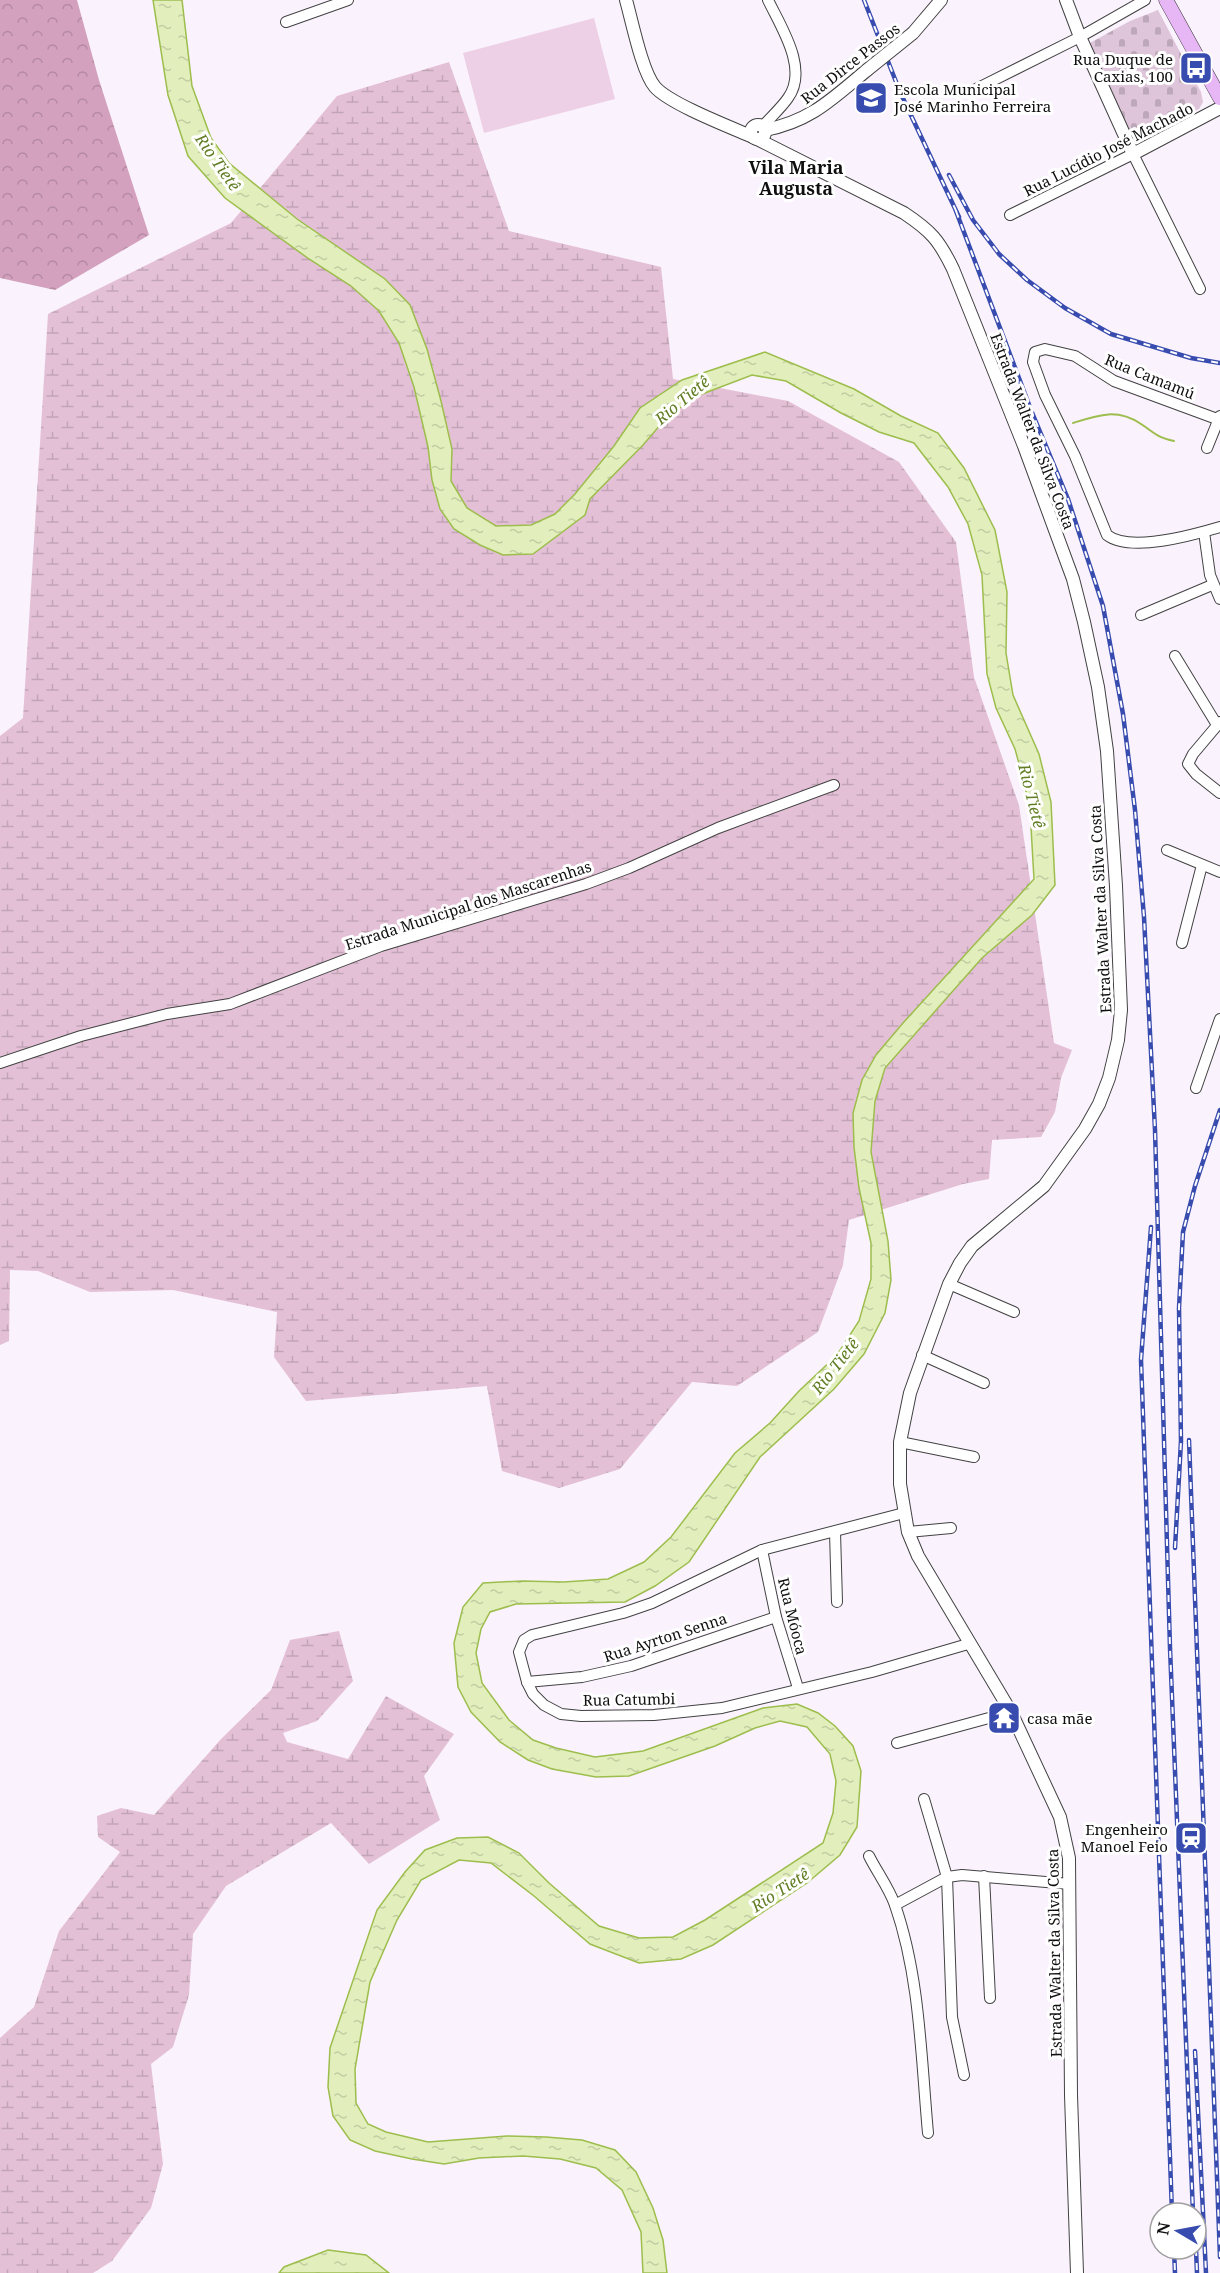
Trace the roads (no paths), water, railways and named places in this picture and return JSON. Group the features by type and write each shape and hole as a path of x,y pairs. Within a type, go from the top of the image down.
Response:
{"main road":[{"path":"1166,0 1220,98"}],"street":[{"path":"286,22 348,0"},
{"path":"626,0 646,69 655,87 671,99 728,126 759,132 789,97 795,83 795,66 790,46 768,0"},
{"name":"Rua Dirce Passos","path":"759,132 795,123 808,116 913,33 940,0"},
{"path":"1066,0 1080,37 1133,154 1200,289"},
{"path":"972,91 1080,37 1145,0"},
{"name":"Rua Lucídio José Machado","path":"1010,215 1220,108"},
{"name":"Estrada Walter da Silva Costa","path":"759,132 778,150 904,213 925,227 941,245 953,268 1024,446 1073,579 1098,687 1107,751 1121,1010 1118,1041 1109,1078 1099,1104 1085,1129 1044,1186 972,1246 960,1263 949,1284 922,1355 910,1393 900,1442 900,1484 908,1532 918,1556 968,1644 1011,1712 1060,1817 1068,1847 1071,2095 1077,2273"},
{"name":"Rua Camamú","path":"1204,532 1151,542 1121,542 1107,535 1075,456 1037,377 1032,362 1035,352 1046,349 1075,356 1114,381 1219,418"},
{"path":"1207,448 1219,418"},
{"path":"1220,527 1204,532 1212,585 1220,599"},
{"path":"1142,615 1212,585"},
{"path":"1175,656 1219,723 1189,760 1190,767 1196,774 1220,793"},
{"name":"Estrada Municipal dos Mascarenhas","path":"0,1063 81,1036 156,1017 230,1004 381,946 586,884 629,868 718,828 834,785"},
{"path":"1167,850 1220,872"},
{"path":"1182,943 1202,865"},
{"path":"1196,1088 1218,1024"},
{"path":"949,1284 1014,1312"},
{"path":"922,1355 984,1383"},
{"path":"900,1442 974,1457"},
{"name":"Rua Catumbi","path":"904,1513 762,1550 652,1603 623,1613 532,1635 524,1640 519,1652 527,1682 533,1694 544,1705 561,1714 581,1716 693,1712 722,1708 872,1672 968,1644"},
{"path":"908,1532 951,1528"},
{"path":"835,1532 837,1602"},
{"name":"Rua Móoca","path":"762,1550 776,1617 798,1688"},
{"name":"Rua Ayrton Senna","path":"527,1682 582,1677 631,1666 776,1617"},
{"path":"897,1743 1011,1712"},
{"path":"924,1799 947,1877 952,2016 964,2075"},
{"path":"869,1856 895,1905 916,2002 928,2133"},
{"path":"895,1905 947,1877 984,1876 1070,1884"},
{"path":"984,1876 990,1998"}],"water":[{"name":"Rio Tietê","path":"153,0 182,0 192,86 211,138 229,163 297,219 385,279 410,305 427,349 441,401 452,449 451,481 467,508 496,526 531,525 555,514 575,494 614,446 640,408 682,380 765,352 854,389 901,416 938,433 964,468 995,530 1007,592 1006,653 1013,695 1039,754 1051,802 1055,885 1032,915 982,958 885,1068 875,1101 871,1152 888,1241 891,1280 885,1313 864,1354 834,1389 760,1457 689,1562 655,1586 625,1602 516,1604 490,1612 481,1629 476,1653 482,1683 509,1720 533,1740 595,1757 643,1751 763,1708 797,1704 818,1713 835,1726 853,1746 861,1771 857,1827 840,1855 807,1883 713,1945 681,1959 639,1963 590,1944 491,1863 459,1860 421,1880 397,1920 370,1982 355,2069 356,2103 368,2124 386,2132 428,2142 507,2136 546,2137 582,2140 615,2150 636,2172 653,2208 663,2240 667,2273 643,2273 641,2232 622,2190 596,2168 560,2159 523,2156 479,2158 444,2164 375,2151 350,2140 333,2116 328,2087 330,2048 377,1910 405,1872 425,1850 457,1838 488,1837 519,1853 549,1883 599,1926 639,1938 673,1937 705,1920 823,1843 833,1813 836,1781 830,1754 807,1727 780,1721 755,1728 715,1746 629,1776 596,1777 552,1769 528,1760 500,1742 471,1712 458,1687 454,1643 463,1607 483,1583 608,1579 644,1562 671,1537 735,1453 770,1423 799,1391 837,1355 859,1321 871,1279 871,1243 859,1188 854,1147 853,1113 862,1080 876,1055 903,1023 1034,879 1030,810 1024,782 1015,749 996,708 987,674 982,575 968,524 948,487 914,443 879,432 786,381 752,375 697,396 667,417 590,499 585,515 533,554 503,555 480,545 454,529 440,509 414,387 399,343 379,311 351,286 309,259 225,198 188,156 168,95"},
{"path":"328,2250 366,2255 389,2273 279,2273 284,2267"}],"waterway":[{"path":"1073,423 1107,414 1124,416 1159,436 1174,441"}],"railway":[{"path":"864,0 900,92 959,217"},
{"path":"949,175 973,220 999,254 1027,280 1065,308 1111,334 1191,358 1220,363"},
{"path":"956,211 1031,410 1068,499 1103,606 1123,714 1135,810 1144,917 1155,1130 1170,1648 1193,2201"},
{"path":"1175,1548 1181,1441 1179,1308 1183,1232 1195,1186 1220,1110"},
{"path":"1151,1227 1141,1360 1172,2201"},
{"path":"1189,1440 1220,2257"},
{"path":"1195,2051 1206,2273"},
{"path":"1174,2261 1175,2273"},
{"path":"1196,2261 1197,2273"}],"place":[{"name":"Rua Duque de Caxias, 100","path":"1196,68"},
{"name":"Escola Municipal José Marinho Ferreira","path":"871,98"},
{"name":"casa mãe","path":"1004,1718"},
{"name":"Engenheiro Manoel Feio","path":"1191,1838"}],"district":[{"name":"Vila Maria Augusta","path":"796,177"}]}
